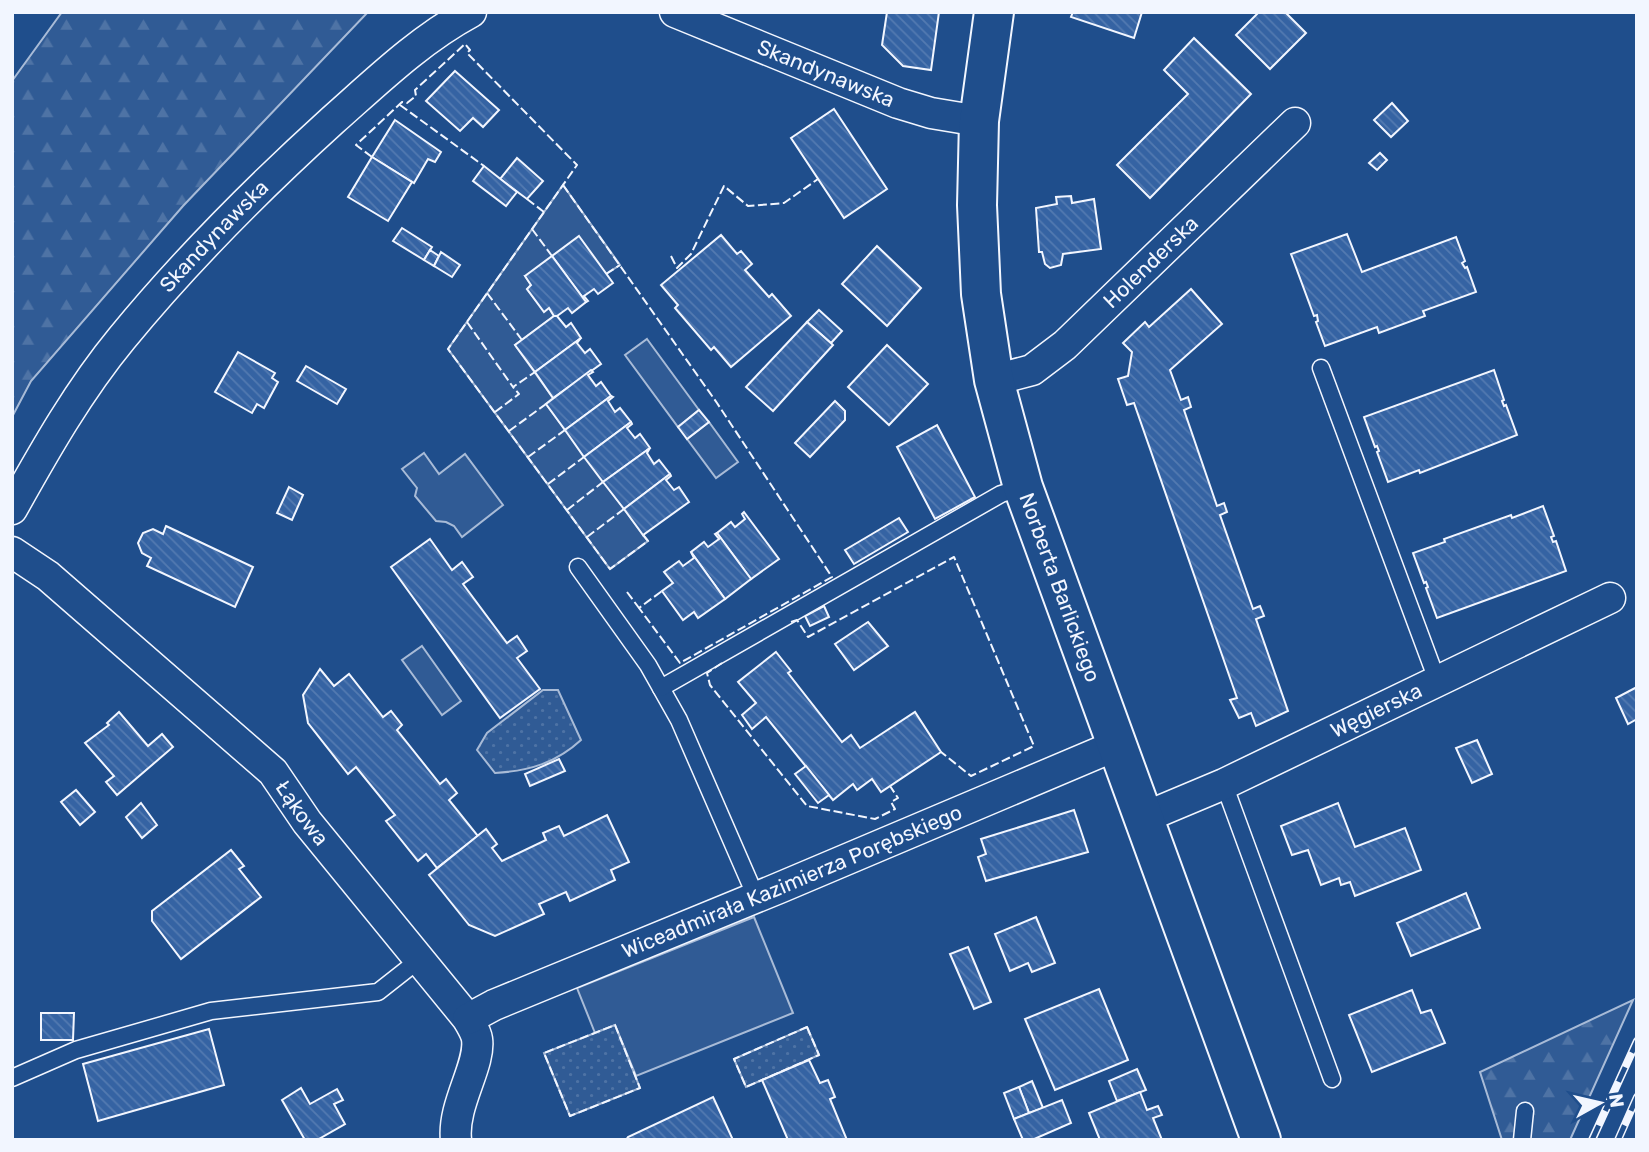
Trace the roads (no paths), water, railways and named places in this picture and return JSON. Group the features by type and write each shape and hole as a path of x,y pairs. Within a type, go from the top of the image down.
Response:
{"street":[{"name":"Skandynawska","path":"12,509 67,414 121,340 179,274 268,178 408,55 471,12"},
{"name":"Skandynawska","path":"675,12 898,103 931,113 979,121"},
{"name":"Norberta Barlickiego","path":"994,12 979,121 977,205 981,294 994,380 1023,487 1258,1139"},
{"name":"Holenderska","path":"994,380 1032,370 1065,345 1295,123"},
{"name":"Łąkowa","path":"12,552 48,576 273,772 306,822 468,1019 477,1036 478,1049 461,1099 454,1128 456,1140"},
{"name":"Węgierska","path":"1143,818 1224,784 1609,598"},
{"name":"Wiceadmirała Kazimierza Porębskiego","path":"468,1019 494,1005 1117,745"}],"lane":[{"path":"1321,368 1437,680"},
{"path":"662,688 1001,495 1023,487"},
{"path":"578,567 662,688 679,720 756,897"},
{"path":"1224,784 1332,1079"},
{"path":"12,1078 76,1050 211,1011 378,992 420,959"},
{"path":"1522,1140 1525,1111"}],"railway":[{"path":"1592,1140 1637,1041"},
{"path":"1618,1140 1637,1097"}]}
